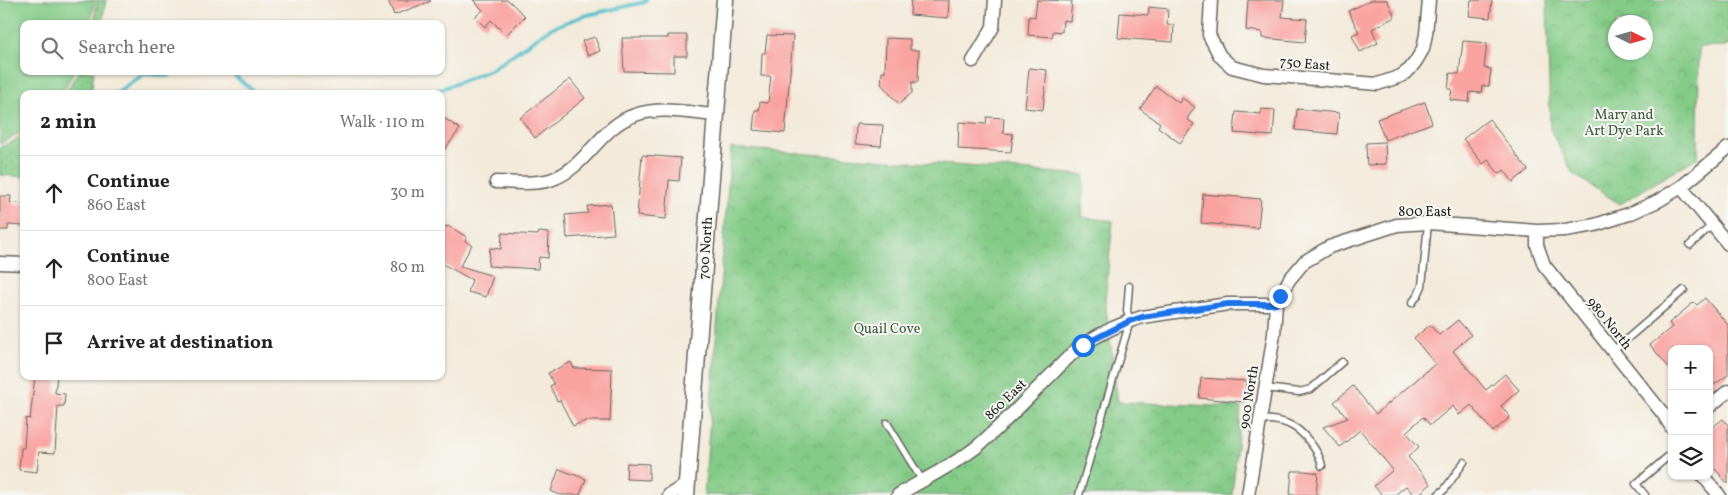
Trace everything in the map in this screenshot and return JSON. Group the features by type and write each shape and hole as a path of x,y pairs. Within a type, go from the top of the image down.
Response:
{"street":[{"name":"700 North","path":"686,490 725,0"},
{"path":"973,61 993,27 995,0"},
{"name":"750 East","path":"1211,0 1209,35 1220,56 1232,67 1264,75 1378,84 1392,80 1410,69 1423,48 1429,0"},
{"path":"496,182 549,180 558,176 579,162 614,127 635,115 663,111 716,115"},
{"name":"800 East","path":"1276,304 1289,280 1300,266 1321,251 1348,240 1397,225 1428,223 1536,232 1580,228 1608,221 1652,204 1681,187 1728,148"},
{"path":"1681,187 1728,244"},
{"name":"980 North","path":"1536,232 1537,245 1544,265 1668,422"},
{"path":"0,263 20,264"},
{"path":"1130,321 1142,317 1228,304 1276,304"},
{"name":"900 North","path":"1248,495 1276,304"},
{"name":"860 East","path":"898,495 955,462 977,446 1083,345 1130,321"},
{"path":"1713,404 1728,392"},
{"path":"1706,480 1719,495"},
{"path":"670,495 686,490"}],"lane":[{"path":"1412,303 1422,286 1428,223"},
{"path":"1690,245 1712,225"},
{"path":"1079,495 1130,321 1127,311 1129,286"},
{"path":"1613,351 1684,290"},
{"path":"1265,388 1299,392 1311,389 1342,362"},
{"path":"1260,419 1288,424 1296,429 1314,448 1321,458 1322,466"},
{"path":"887,423 922,480"},
{"path":"1646,495 1636,484 1668,456"},
{"path":"1438,495 1445,489 1464,462"}],"green space":[{"path":"0,0 95,0 91,20 20,20 20,75 72,75 63,90 20,90 20,133 0,144"},
{"path":"97,0 106,0 103,20 94,20"},
{"name":"Mary and Art Dye Park","path":"1547,0 1728,0 1728,46 1699,47 1698,157 1620,204 1573,174 1550,129"},
{"path":"76,75 93,75 92,90 67,90"},
{"path":"20,137 20,177 0,175 0,147"},
{"name":"Quail Cove","path":"731,148 1084,175 1082,217 1113,221 1105,300 1118,402 1241,407 1232,495 704,495"}],"building":[{"path":"388,0 430,0 431,1 394,15"},
{"path":"473,0 508,0 525,16 506,35 491,20 485,27 475,17 483,10"},
{"path":"911,0 949,0 948,18 910,15"},
{"path":"1037,0 1072,1 1070,21 1063,20 1062,32 1053,31 1052,37 1028,35 1029,16 1035,17"},
{"path":"1248,0 1284,0 1282,17 1307,19 1305,42 1262,38 1262,32 1246,30"},
{"path":"1372,0 1387,0 1395,17 1372,29 1378,43 1360,52 1352,35 1359,32 1348,11"},
{"path":"1471,0 1492,0 1490,18 1469,16"},
{"path":"1149,7 1168,9 1167,25 1174,25 1173,42 1118,38 1120,13 1148,15"},
{"path":"668,35 687,35 687,56 674,56 674,72 624,71 622,38 668,38"},
{"path":"767,35 793,36 785,133 753,130 755,110 759,110 760,102 768,103 771,76 761,76 762,53 765,53"},
{"path":"595,37 600,51 588,56 582,41"},
{"path":"886,38 910,39 910,50 919,50 918,82 912,82 912,93 899,104 881,84 882,72 885,72"},
{"path":"1463,41 1487,43 1484,68 1491,69 1489,86 1482,86 1481,93 1470,92 1469,102 1450,100 1452,89 1448,89 1450,73 1459,74"},
{"path":"1029,68 1047,70 1043,110 1025,108"},
{"path":"570,79 585,98 535,138 520,118"},
{"path":"1156,86 1179,103 1182,98 1195,107 1187,119 1194,124 1180,143 1158,127 1160,123 1140,109"},
{"path":"1425,102 1432,123 1385,140 1377,119"},
{"path":"1261,109 1275,110 1273,136 1234,133 1236,112 1261,114"},
{"path":"1297,109 1339,113 1337,134 1295,130"},
{"path":"987,117 1004,118 1003,133 1013,134 1011,152 958,149 959,122 986,124"},
{"path":"445,119 460,129 445,149"},
{"path":"1489,119 1528,170 1513,182 1504,170 1499,174 1488,160 1483,164 1463,139"},
{"path":"856,124 883,125 881,146 855,144"},
{"path":"1385,142 1386,164 1367,165 1366,143"},
{"path":"642,155 681,158 679,181 669,180 666,219 637,216"},
{"path":"1203,194 1261,199 1258,228 1201,223"},
{"path":"0,196 11,196 10,203 20,204 20,226 8,225 8,230 0,230"},
{"path":"611,204 614,234 567,238 565,215 588,213 587,206"},
{"path":"445,226 467,237 465,241 472,245 460,266 493,276 486,297 468,292 472,280 445,265"},
{"path":"539,232 549,233 548,258 539,257 538,269 488,266 490,248 501,249 502,233 538,235"},
{"path":"1705,298 1728,325 1728,375 1713,385 1713,345 1668,345 1668,366 1650,345 1672,327 1669,323 1694,302 1697,305"},
{"path":"1458,320 1471,335 1453,351 1486,390 1505,374 1519,390 1501,406 1510,417 1493,432 1471,405 1459,415 1453,406 1430,425 1423,417 1406,432 1419,447 1408,457 1431,484 1418,495 1414,495 1406,486 1395,495 1382,495 1374,486 1393,470 1360,430 1340,447 1323,427 1348,418 1334,402 1353,386 1376,414 1435,364 1414,338 1430,325 1439,335"},
{"path":"571,362 574,368 612,369 610,421 585,421 573,426 560,400 557,401 550,386 554,384 548,373"},
{"path":"1201,378 1246,381 1244,402 1199,398"},
{"path":"35,380 57,380 55,393 65,394 64,406 58,406 55,453 39,452 37,472 19,470 21,448 24,448 26,418 30,419"},
{"path":"1723,419 1728,425 1728,484 1713,467 1713,427"},
{"path":"627,463 649,464 649,480 626,479"},
{"path":"559,469 586,479 580,495 560,495 551,491"},
{"path":"1292,471 1318,473 1316,495 1290,495"}],"waterway":[{"path":"439,90 492,69 551,28 583,16 645,2 646,0"},
{"path":"121,90 142,75"},
{"path":"160,75 168,75"},
{"path":"234,75 252,90"}],"route":[{"path":"1083,345 1130,321 1142,317 1228,304 1276,304 1280,296"}]}
